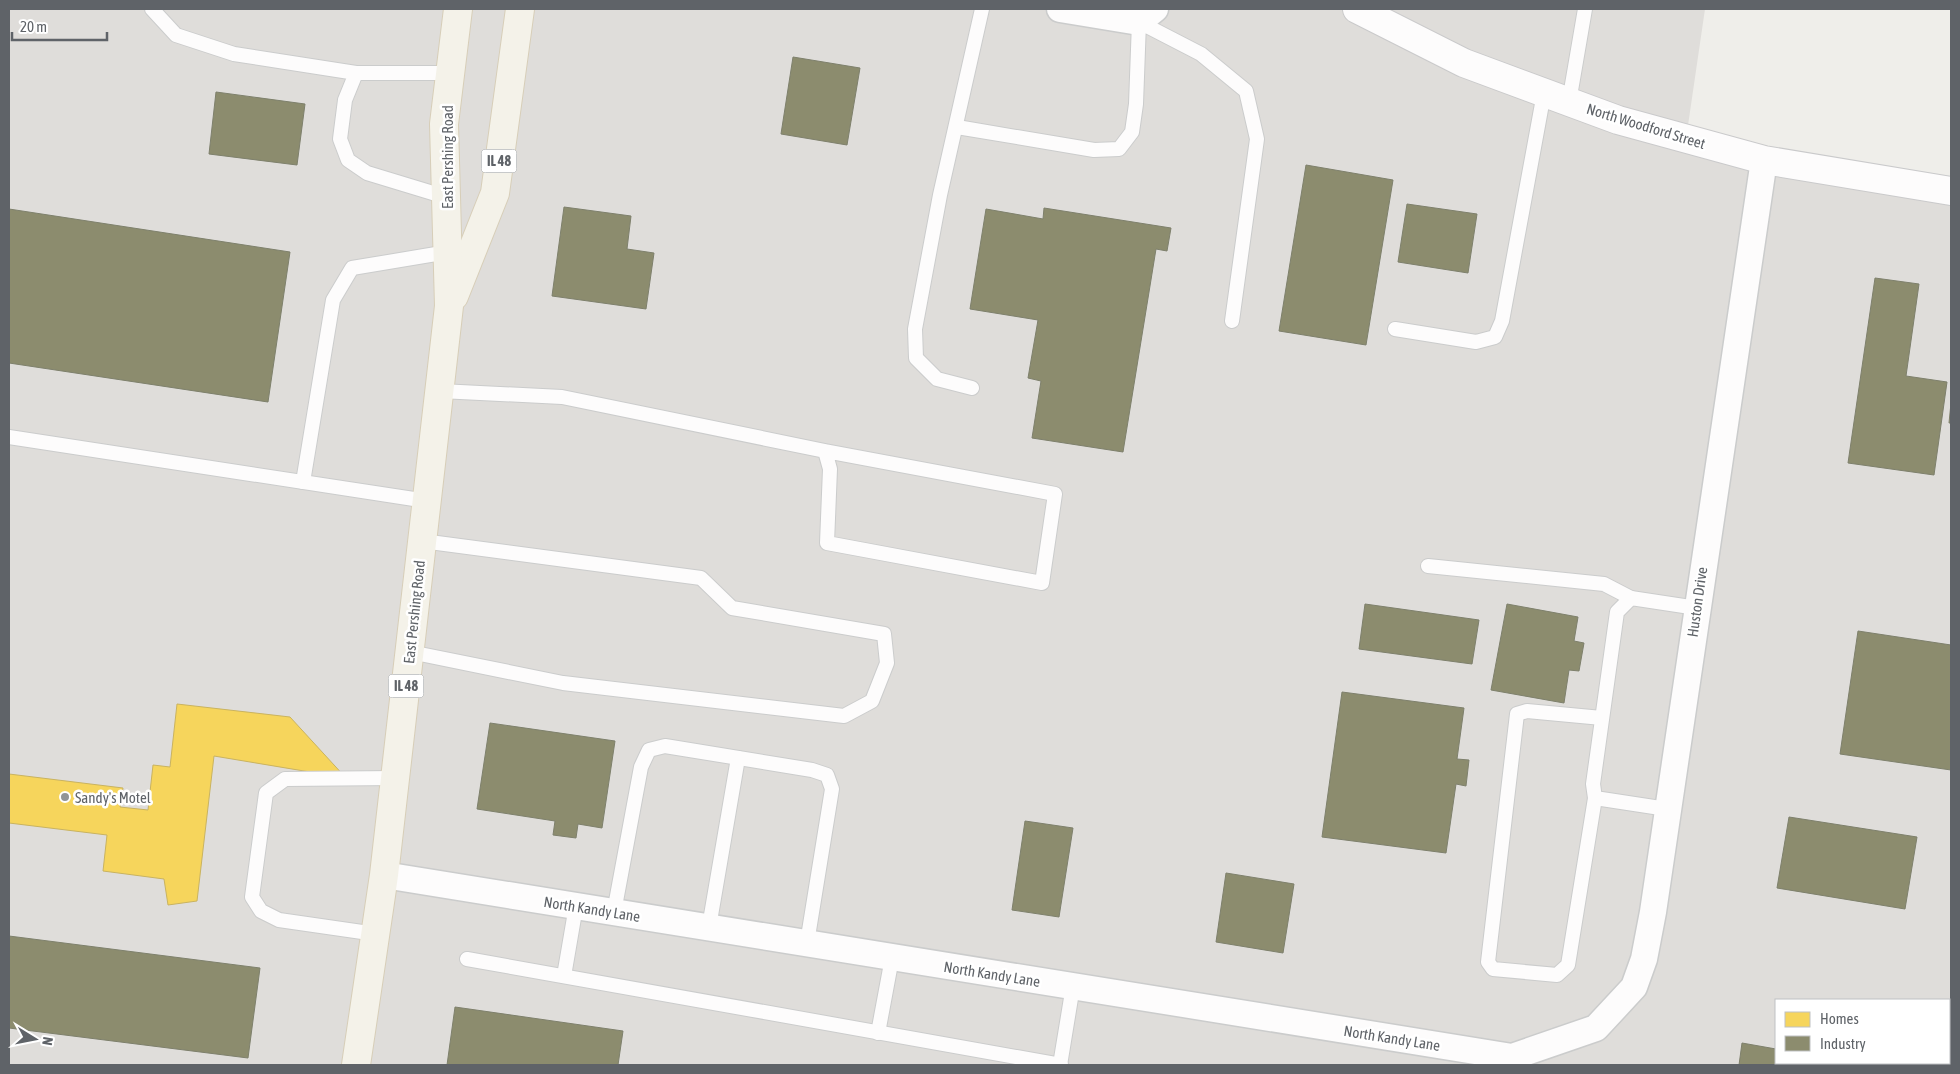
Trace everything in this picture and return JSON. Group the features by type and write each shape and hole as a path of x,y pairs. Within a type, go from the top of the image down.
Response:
{"main road":[{"name":"East Pershing Road","path":"356,1065 376,934 396,778 449,306 444,124 458,9"},
{"name":"East Pershing Road","path":"449,306 495,193 520,9"}],"street":[{"path":"1060,9 1147,16"},
{"name":"North Woodford Street","path":"1358,9 1391,16 1464,63 1618,120 1764,160 1950,185"},
{"name":"Huston Drive","path":"1596,1028 1634,987 1644,959 1653,912 1696,608 1764,160"},
{"name":"North Kandy Lane","path":"384,875 1512,1057 1596,1028"}],"lane":[{"path":"152,9 176,35 234,54 356,73 450,73"},
{"path":"972,388 938,379 916,358 915,329 940,195 957,128 982,9"},
{"path":"1395,329 1476,342 1496,337 1502,320 1557,97 1585,9"},
{"path":"957,128 1094,150 1119,149 1132,132 1147,16 1201,54 1246,91 1258,139 1232,321"},
{"path":"356,73 345,100 340,140 348,160 367,173 446,197"},
{"path":"303,482 333,300 352,268 448,252"},
{"path":"440,391 562,397 825,451 1055,494 1042,583 827,543 830,469 825,451"},
{"path":"9,437 427,501"},
{"path":"410,652 563,683 844,716 872,701 887,663 884,634 732,608 701,578 422,541"},
{"path":"1428,566 1604,584 1631,598 1696,608"},
{"path":"1602,718 1527,711 1517,714 1488,962 1493,969 1558,975 1568,965 1594,798 1593,784 1617,612 1631,598"},
{"path":"614,912 641,767 649,750 664,746 812,770 828,775 832,788 807,943"},
{"path":"709,927 738,758"},
{"path":"376,934 278,920 262,911 252,897 266,793 285,779 396,778"},
{"path":"1594,798 1667,809"},
{"path":"564,976 576,906"},
{"path":"878,1033 892,958"},
{"path":"467,959 1060,1065 1073,986"}],"shaded area":[{"path":"9,9 1705,9 1686,139 1951,191 1951,1065 9,1065"}],"building: Homes":[{"name":"Sandy's Motel","path":"177,704 290,717 346,778 214,756 197,901 168,905 164,879 103,871 107,835 9,823 9,774 123,788 120,807 148,810 153,765 170,767"}],"building: Industry":[{"path":"793,57 860,68 847,145 781,134"},
{"path":"216,92 305,104 297,165 209,154"},
{"path":"1306,165 1393,180 1366,345 1279,331"},
{"path":"1407,204 1477,214 1468,273 1398,262"},
{"path":"564,207 631,216 627,249 654,253 646,309 552,296"},
{"path":"1044,208 1171,228 1167,251 1156,249 1123,452 1032,438 1041,381 1028,378 1038,320 970,309 986,209 1043,219"},
{"path":"9,209 290,252 268,402 9,363"},
{"path":"1875,278 1919,284 1906,376 1947,382 1934,475 1848,463"},
{"path":"1951,403 1951,423 1949,423"},
{"path":"1365,604 1479,620 1472,664 1359,649"},
{"path":"1507,604 1578,617 1574,641 1584,643 1579,671 1569,670 1564,703 1491,690"},
{"path":"1858,631 1951,645 1951,770 1840,754"},
{"path":"1342,692 1464,708 1457,759 1469,760 1466,786 1456,784 1446,853 1322,837"},
{"path":"490,723 615,741 602,828 578,824 576,838 553,835 555,821 477,809"},
{"path":"1789,817 1917,837 1905,909 1777,888"},
{"path":"1025,821 1073,828 1059,917 1012,910"},
{"path":"1226,873 1294,884 1283,953 1216,942"},
{"path":"9,936 260,968 248,1058 9,1028"},
{"path":"455,1007 623,1031 618,1065 447,1065"},
{"path":"1742,1043 1775,1049 1775,1064 1876,1065 1739,1065"}],"place":[{"name":"Sandy's Motel","path":"65,797"}]}
